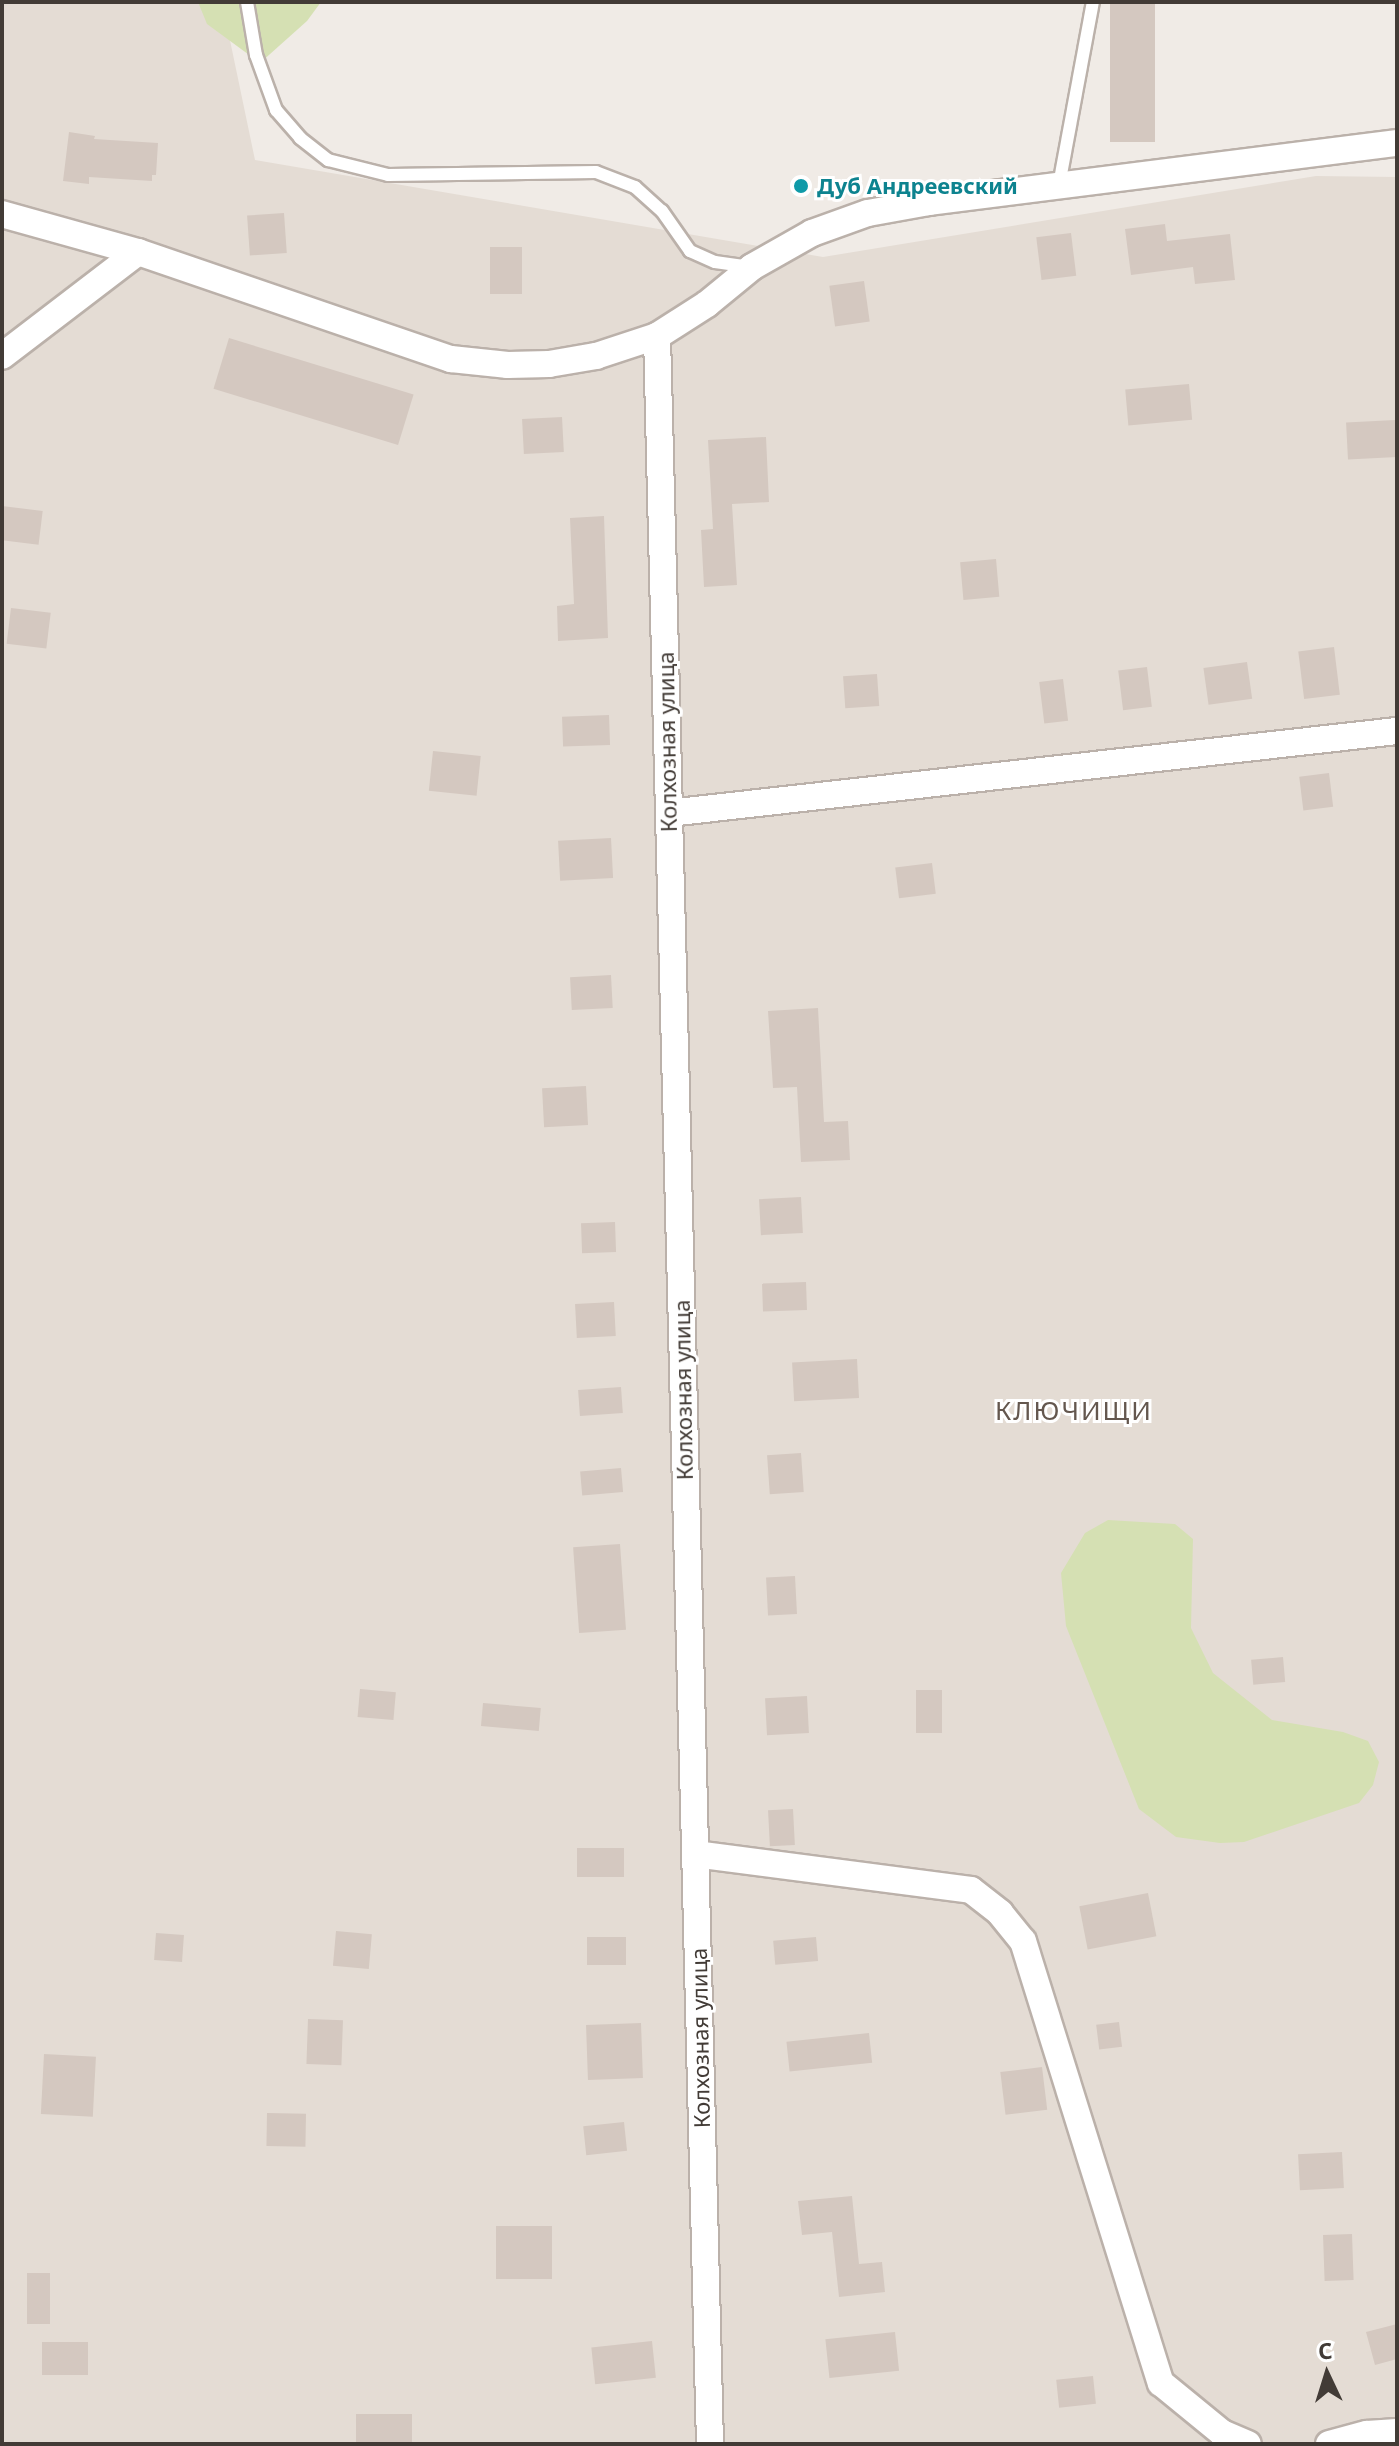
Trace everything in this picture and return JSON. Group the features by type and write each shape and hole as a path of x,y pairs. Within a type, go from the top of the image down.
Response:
{"street":[{"path":"2,214 138,252 451,359 508,365 549,364 596,356 657,336 707,304 752,267 812,233 868,213 1059,185 1397,143"},
{"path":"2,356 138,252"},
{"name":"Колхозная улица","path":"657,336 710,2444"},
{"path":"669,813 1397,731"},
{"path":"695,1854 971,1890 1000,1913 1023,1941 1161,2383 1222,2433 1248,2444"},
{"path":"1329,2444 1367,2434 1397,2432"}],"lane":[{"path":"247,2 256,55 276,110 300,138 328,160 388,175 596,172 635,187 662,211 690,251 715,262 752,267"},
{"path":"1059,185 1093,2"}],"shaded area":[{"path":"2,2 222,2 255,160 823,257 1316,176 1397,177 1397,2444 2,2444"}],"green space":[{"path":"198,2 321,2 307,21 260,63 207,24"},
{"path":"1108,1520 1175,1524 1193,1539 1191,1628 1213,1673 1272,1720 1343,1732 1368,1741 1379,1762 1373,1785 1359,1803 1244,1842 1220,1843 1176,1837 1139,1809 1066,1626 1061,1573 1085,1533"}],"building":[{"path":"1110,2 1155,2 1155,142 1110,142"},
{"path":"69,132 95,136 94,139 158,143 156,175 152,175 152,181 89,177 89,184 63,181"},
{"path":"284,213 287,253 250,255 247,216"},
{"path":"1165,224 1167,241 1230,234 1235,280 1195,284 1193,267 1131,275 1125,229"},
{"path":"1071,233 1076,276 1042,280 1036,237"},
{"path":"490,247 522,247 522,294 490,294"},
{"path":"864,281 870,322 835,326 829,286"},
{"path":"229,338 414,394 398,445 214,389"},
{"path":"1189,384 1192,420 1128,425 1125,390"},
{"path":"562,417 564,452 524,454 522,419"},
{"path":"1395,420 1397,457 1348,460 1346,423"},
{"path":"766,437 769,502 732,504 737,585 704,587 701,530 713,529 708,440"},
{"path":"2,506 43,511 39,545 2,540"},
{"path":"604,516 608,638 558,641 557,606 574,604 570,518"},
{"path":"996,559 999,597 963,600 960,562"},
{"path":"11,608 51,613 46,649 7,644"},
{"path":"1334,647 1340,695 1304,699 1298,651"},
{"path":"1247,662 1252,699 1209,705 1203,668"},
{"path":"1147,667 1152,707 1123,710 1118,671"},
{"path":"877,674 879,706 845,708 843,676"},
{"path":"1063,679 1068,721 1044,724 1039,682"},
{"path":"609,715 610,745 563,747 562,717"},
{"path":"433,751 481,756 477,796 429,791"},
{"path":"1329,773 1333,807 1303,810 1299,777"},
{"path":"611,838 613,878 560,881 558,841"},
{"path":"932,863 936,894 899,898 895,868"},
{"path":"611,975 613,1008 572,1010 570,977"},
{"path":"818,1008 824,1122 848,1121 850,1160 801,1162 797,1087 773,1088 768,1011"},
{"path":"586,1086 588,1125 544,1127 542,1088"},
{"path":"801,1197 803,1233 761,1235 759,1199"},
{"path":"615,1222 616,1252 582,1253 581,1223"},
{"path":"806,1282 807,1310 763,1312 762,1284"},
{"path":"614,1302 616,1336 577,1338 575,1304"},
{"path":"857,1359 859,1398 794,1401 792,1362"},
{"path":"621,1387 623,1413 580,1416 578,1390"},
{"path":"801,1453 804,1492 770,1494 767,1455"},
{"path":"621,1468 623,1492 582,1495 580,1472"},
{"path":"620,1544 626,1630 579,1633 573,1547"},
{"path":"795,1576 797,1614 768,1615 766,1578"},
{"path":"1283,1657 1285,1682 1253,1685 1251,1660"},
{"path":"360,1689 396,1692 393,1720 358,1717"},
{"path":"916,1690 942,1690 942,1733 916,1733"},
{"path":"807,1696 809,1733 767,1735 765,1698"},
{"path":"483,1703 541,1708 539,1731 481,1726"},
{"path":"793,1809 795,1845 770,1846 768,1810"},
{"path":"577,1848 624,1848 624,1877 577,1877"},
{"path":"1148,1893 1156,1936 1088,1950 1079,1906"},
{"path":"336,1931 372,1934 369,1969 333,1966"},
{"path":"156,1933 184,1935 182,1962 154,1960"},
{"path":"587,1937 626,1937 626,1965 587,1965"},
{"path":"816,1937 818,1961 775,1965 773,1941"},
{"path":"308,2019 343,2020 341,2065 306,2064"},
{"path":"1119,2022 1122,2047 1099,2050 1096,2025"},
{"path":"641,2023 643,2078 588,2080 586,2025"},
{"path":"869,2033 872,2063 790,2072 786,2042"},
{"path":"44,2054 96,2057 93,2117 41,2114"},
{"path":"1042,2067 1047,2110 1006,2115 1000,2072"},
{"path":"267,2113 306,2114 305,2147 266,2146"},
{"path":"624,2122 627,2151 586,2155 583,2126"},
{"path":"1342,2152 1344,2188 1300,2190 1298,2154"},
{"path":"852,2196 859,2264 882,2262 885,2292 839,2297 832,2232 802,2235 798,2201"},
{"path":"496,2226 552,2226 552,2279 496,2279"},
{"path":"1352,2234 1354,2280 1325,2281 1323,2235"},
{"path":"27,2273 50,2273 50,2324 27,2324"},
{"path":"1397,2324 1397,2359 1375,2365 1366,2332"},
{"path":"895,2332 899,2371 829,2378 825,2339"},
{"path":"652,2341 656,2378 595,2384 591,2347"},
{"path":"42,2342 88,2342 88,2375 42,2375"},
{"path":"1093,2376 1096,2404 1059,2408 1056,2380"},
{"path":"356,2414 412,2414 412,2444 356,2444"}],"place":[{"name":"Дуб Андреевский","path":"801,186"}],"district":[{"name":"КЛЮЧИЩИ","path":"1074,1411"}]}
